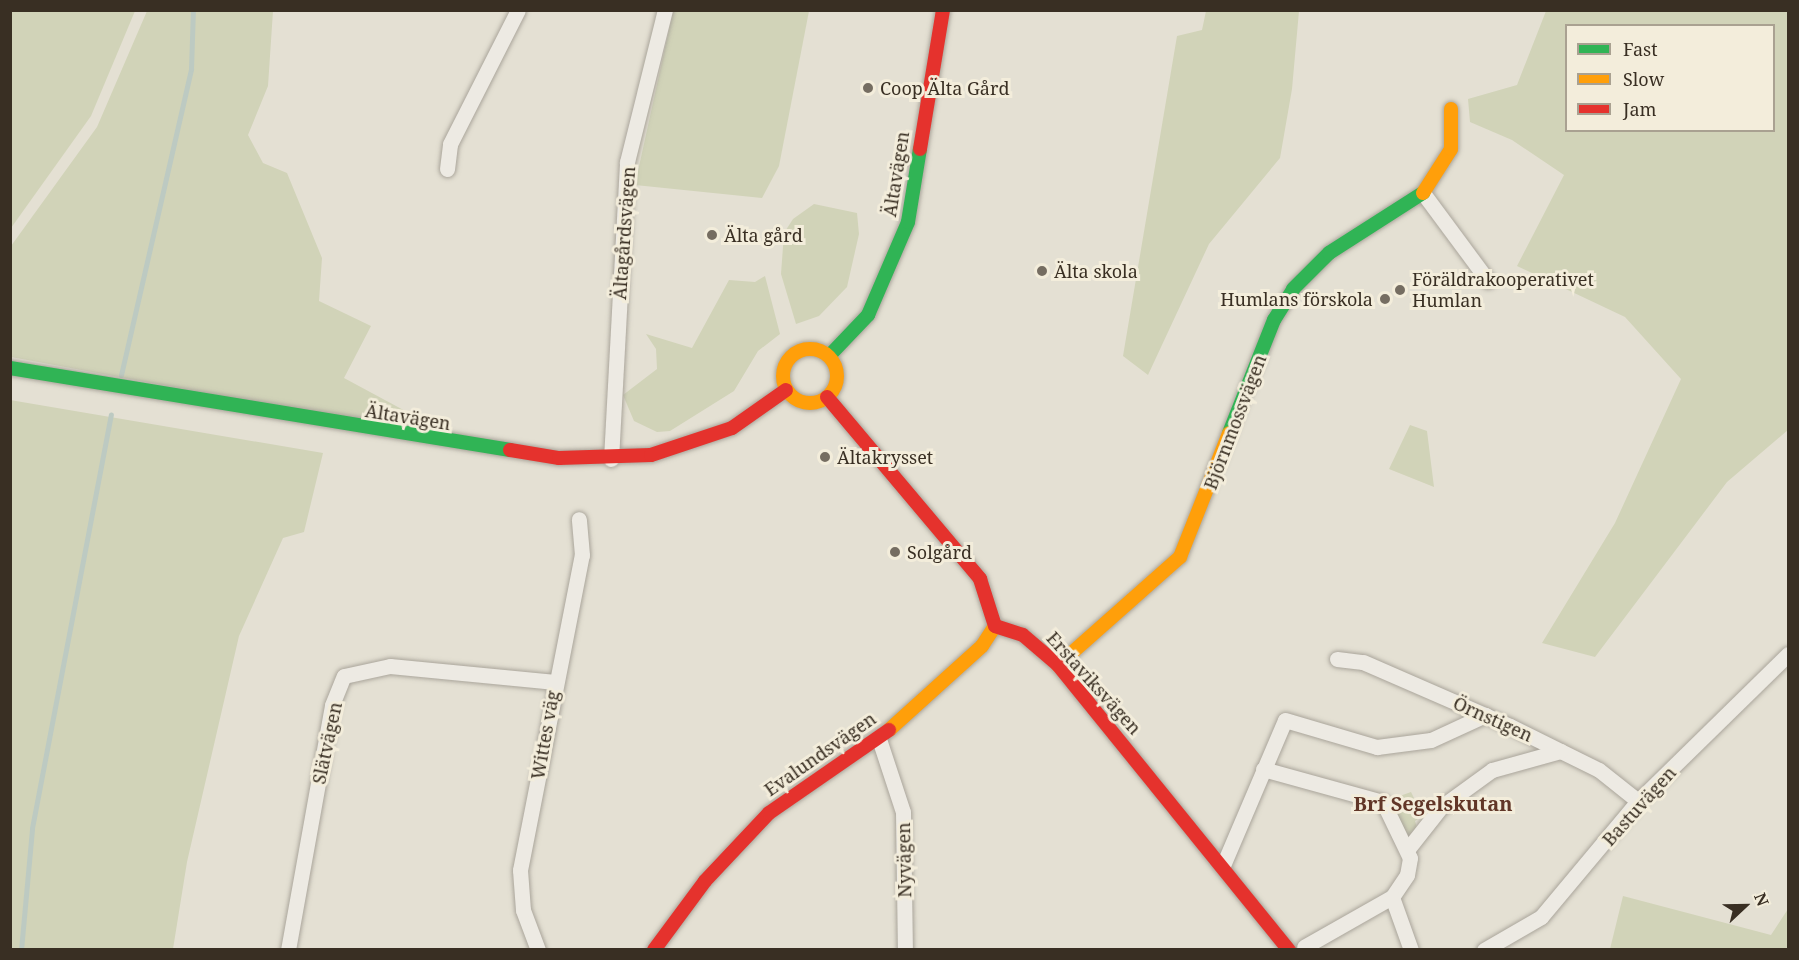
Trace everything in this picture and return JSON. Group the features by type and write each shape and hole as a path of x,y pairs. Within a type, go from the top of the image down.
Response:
{"street":[{"path":"447,169 450,144 518,10"},
{"name":"Ältagårdsvägen","path":"611,459 627,162 665,10"},
{"name":"Ältavägen","path":"829,356 868,315 909,222 943,10"},
{"name":"Björnmossvägen","path":"1058,665 1180,557 1274,320 1293,289 1329,253 1424,193 1451,149 1451,109"},
{"path":"1424,193 1488,281"},
{"path":"808,349 829,356 836,382 826,397 805,403 786,390 782,375 794,354 808,349"},
{"name":"Ältavägen","path":"10,368 432,440 559,458 611,459 651,455 732,428 786,390"},
{"path":"826,397 980,579 995,626"},
{"name":"Wittes väg","path":"538,950 519,887 555,681 582,555 579,519"},
{"name":"Erstaviksvägen","path":"995,626 1023,635 1058,665 1297,948"},
{"name":"Evalundsvägen","path":"654,950 705,881 769,813 879,739 982,646 995,626"},
{"name":"Bastuvägen","path":"1484,950 1541,917 1638,801 1788,654"},
{"name":"Örnstigen","path":"1337,659 1363,662 1485,715 1599,770 1638,801"},
{"name":"Slätvägen","path":"288,950 332,705 344,676 390,666 555,681"},
{"path":"1224,862 1286,720 1291,718 1377,747 1431,740 1485,715"},
{"name":"Nyvägen","path":"879,739 903,812 905,950"},
{"path":"1407,850 1442,807 1492,770 1560,751"},
{"path":"1263,769 1383,802 1407,850 1411,869 1392,897 1297,948"},
{"path":"1392,897 1411,950"}],"green space":[{"path":"11,10 135,11 91,116 11,228"},
{"path":"147,11 273,11 268,86 248,135 263,163 287,173 322,258 319,301 371,326 344,378 435,427 423,433 11,357 11,246 97,127"},
{"path":"673,11 809,11 779,166 762,198 635,185"},
{"path":"1206,11 1299,11 1292,89 1280,158 1209,244 1148,375 1123,356 1177,36 1202,30"},
{"path":"1546,11 1788,11 1788,430 1727,482 1595,657 1542,643 1615,523 1681,379 1625,317 1517,266 1564,175 1512,140 1470,122 1468,99 1517,85"},
{"path":"814,204 857,213 859,234 847,287 819,316 796,324 781,274 784,233 793,219"},
{"path":"765,276 780,334 758,351 734,391 670,431 657,432 634,421 623,395 657,369 656,349 646,334 692,348 729,280 755,282"},
{"path":"10,400 323,453 304,532 283,538 239,636 187,862 173,949 11,949"},
{"path":"1410,425 1427,431 1434,487 1389,469"},
{"path":"1411,792 1423,816 1415,821 1419,835 1407,850 1383,802"},
{"path":"1623,896 1771,935 1788,909 1788,949 1610,949"}],"waterway":[{"path":"121,375 191,69 193,10"},
{"path":"21,950 32,828 111,414"}],"traffic: fast":[{"path":"829,356 868,315 908,222 920,149"},
{"path":"1229,433 1274,320 1293,289 1329,253 1423,193"},
{"path":"10,368 510,450"}],"traffic: slow":[{"path":"1423,193 1451,149 1451,109"},
{"path":"810,349 820,351 829,357 835,366 837,376 835,386 829,395 820,401 810,403 800,401 791,395 785,386 783,376 785,366 791,357 800,351 810,349"},
{"path":"1058,665 1180,557 1229,433"},
{"path":"889,730 982,646 995,626"}],"traffic: jam":[{"path":"920,149 943,10"},
{"path":"510,450 559,458 651,455 732,428 786,390"},
{"path":"827,397 980,579 995,626"},
{"path":"995,626 1023,635 1058,665 1289,950"},
{"path":"654,950 705,881 769,813 889,730"}],"place":[{"name":"Coop Älta Gård","path":"868,88"},
{"name":"Älta gård","path":"712,235"},
{"name":"Älta skola","path":"1042,271"},
{"name":"Föräldrakooperativet Humlan","path":"1400,290"},
{"name":"Humlans förskola","path":"1385,299"},
{"name":"Ältakrysset","path":"825,457"},
{"name":"Solgård","path":"895,552"}],"district":[{"name":"Brf Segelskutan","path":"1433,803"}]}
